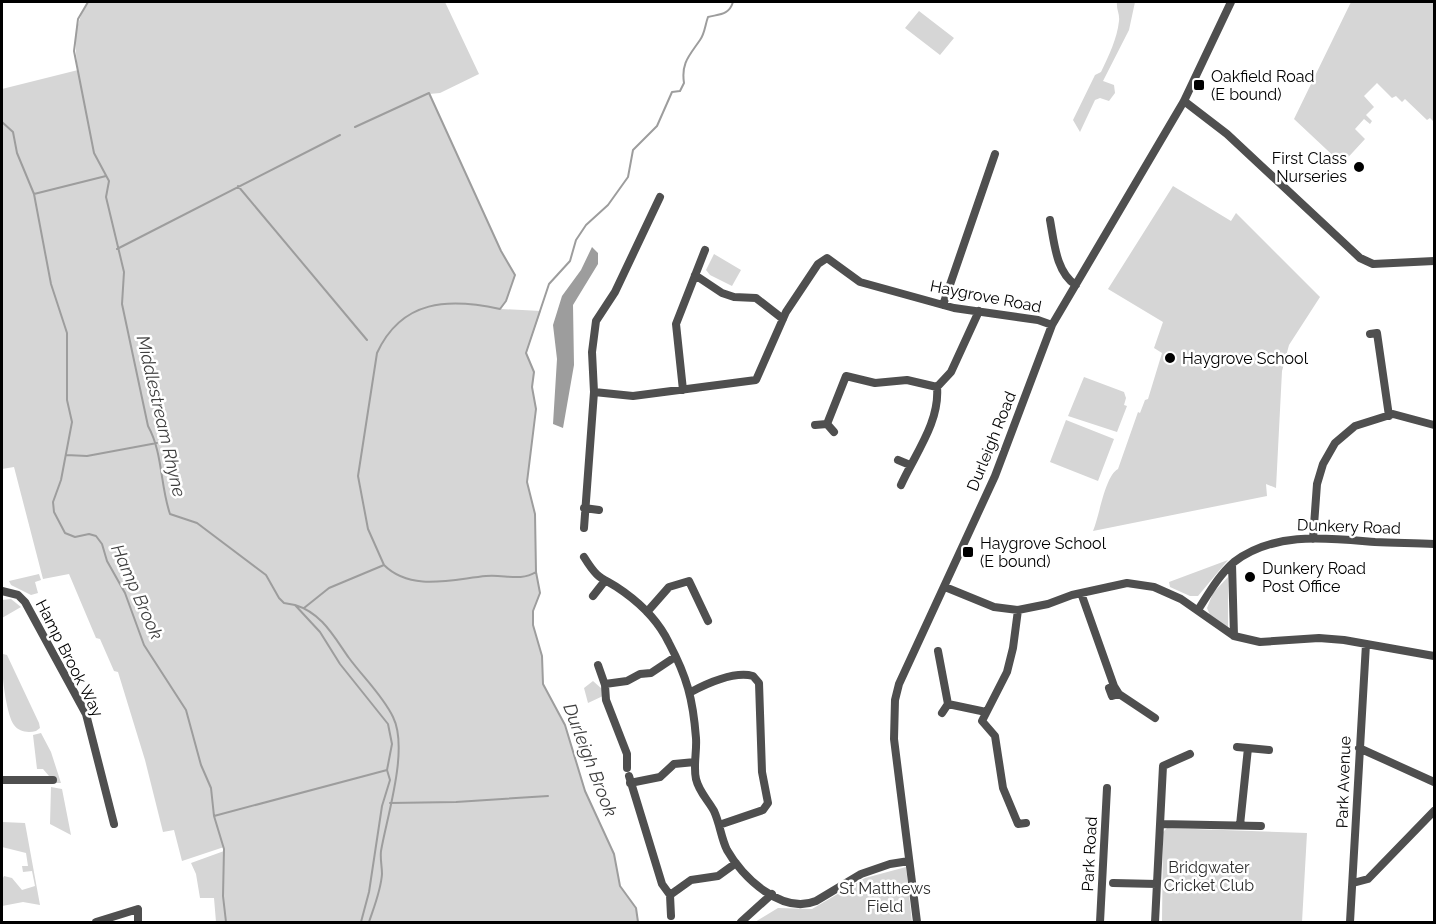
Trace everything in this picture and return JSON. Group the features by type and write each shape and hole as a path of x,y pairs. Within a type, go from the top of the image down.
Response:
{"street":[{"name":"Durleigh Road","path":"917,922 894,747 896,700 909,661 995,476 1052,326 1184,101 1231,2"},
{"path":"1184,101 1227,134 1360,258 1373,264 1434,261"},
{"path":"943,305 995,154"},
{"path":"584,528 594,392 592,352 596,321 615,292 660,197"},
{"path":"1050,220 1058,255 1066,276 1076,285"},
{"path":"683,390 676,324 705,250"},
{"name":"Haygrove Road","path":"783,319 818,264 827,258 860,282 943,305 1038,320 1052,326"},
{"path":"594,392 633,396 756,380 783,319 756,298 734,297 722,293 695,276"},
{"path":"901,485 938,404 937,387 951,372 979,311"},
{"path":"1370,334 1377,333 1389,416"},
{"path":"836,372 876,383 907,380 937,387"},
{"path":"827,424 846,376"},
{"path":"1313,539 1317,484 1323,464 1335,443 1355,426 1394,414 1434,424"},
{"path":"815,425 827,424"},
{"path":"827,424 834,432"},
{"path":"898,460 910,465"},
{"path":"584,508 599,510"},
{"name":"Dunkery Road","path":"1198,609 1213,586 1232,564 1269,543 1313,539 1434,544"},
{"path":"584,557 594,574 604,582 618,588 648,612 663,632 691,692 698,786 719,825 726,847 749,878 772,894 800,904 811,903 861,874 890,864 909,861"},
{"path":"1232,564 1234,636"},
{"path":"686,571 708,621"},
{"path":"648,612 669,587 689,581"},
{"path":"593,596 604,582"},
{"path":"945,587 994,607 1018,610 1126,583 1154,587 1198,609 1234,636 1260,642 1319,638 1434,656"},
{"name":"Hamp Brook Way","path":"2,591 18,595 25,602 86,714 114,824"},
{"path":"1081,593 1119,694 1155,718"},
{"path":"1018,610 1014,648 1007,672 982,721 995,736 1003,788 1018,824 1026,823"},
{"name":"Park Avenue","path":"1350,922 1366,644"},
{"path":"938,651 948,704 942,713"},
{"path":"605,684 627,681 640,674 651,674 675,657"},
{"path":"598,665 605,684 606,700 627,754 629,776 662,884 670,895 671,916"},
{"path":"691,692 716,681 739,676 753,676 759,683 762,772 768,803 763,810 719,825"},
{"path":"1109,688 1112,696 1119,694"},
{"path":"948,704 986,712"},
{"path":"1237,747 1269,750"},
{"path":"1240,825 1248,748"},
{"path":"1359,748 1434,782"},
{"path":"1155,922 1162,766 1190,754"},
{"path":"629,776 660,777 674,764 695,762"},
{"path":"2,780 53,780"},
{"name":"Park Road","path":"1100,922 1107,788"},
{"path":"1353,883 1368,879 1434,811"},
{"path":"1160,824 1261,826"},
{"path":"670,895 691,880 718,876 736,863"},
{"path":"1113,883 1126,879 1157,884"},
{"path":"741,922 772,894"},
{"path":"96,922 138,909 138,922"}],"green space":[{"path":"88,2 445,2 479,74 440,93 429,94 501,251 515,275 501,309 541,311 526,353 534,372 532,387 536,409 527,482 535,514 536,572 540,593 533,611 533,625 542,656 543,684 565,725 585,791 614,854 620,886 636,908 638,922 216,922 214,898 200,898 196,874 191,863 224,851 224,847 182,861 174,830 163,832 145,760 118,672 114,671 100,639 96,638 69,574 43,579 14,467 2,469 2,89 78,70 76,34 83,10"},
{"path":"1117,2 1135,2 1129,30 1103,81 1114,85 1115,93 1109,101 1100,98 1095,100 1080,132 1073,120 1095,75 1101,72 1112,47 1119,21"},
{"path":"1351,2 1434,2 1434,122 1430,118 1427,120 1405,99 1402,102 1396,96 1392,98 1377,83 1364,96 1374,107 1366,115 1372,121 1370,124 1364,119 1355,129 1365,139 1342,164 1294,119"},
{"path":"919,11 954,38 940,55 905,28"},
{"name":"Haygrove School","path":"1173,186 1231,221 1236,213 1320,297 1289,345 1282,371 1276,488 1266,484 1267,496 1093,531 1106,487 1113,473 1118,469 1138,412 1140,413 1145,400 1148,399 1162,353 1154,348 1163,322 1108,289"},
{"path":"714,254 741,270 732,286 710,275 706,270"},
{"path":"1084,377 1124,392 1126,398 1124,405 1127,406 1117,432 1068,416"},
{"path":"1066,420 1114,439 1098,481 1050,462"},
{"path":"1228,560 1198,596 1190,596 1170,587 1169,582"},
{"path":"39,574 41,580 35,582 38,593 31,595 11,585 9,581"},
{"path":"1228,577 1228,628 1210,615 1207,608 1213,593"},
{"path":"11,599 21,607 2,618 2,600"},
{"path":"3,654 7,655 39,723 40,728 36,731 21,731 11,720 4,690"},
{"path":"593,681 602,689 603,696 588,703 584,688"},
{"path":"41,733 51,752 61,783 55,783 43,769 37,769 33,735"},
{"path":"51,787 62,789 71,835 50,824"},
{"path":"2,822 25,823 40,905 23,902 2,906 4,876 12,878 22,890 35,886 32,871 23,872 22,866 28,866 26,853 2,847"},
{"name":"Bridgwater Cricket Club","path":"1167,828 1307,833 1302,922 1162,922 1163,832"},
{"name":"St Matthews Field","path":"906,867 912,922 755,922 778,908 812,909 865,878"}],"shaded area":[{"path":"592,247 598,253 598,264 573,305 574,365 563,428 553,424 557,359 553,325 562,296 581,270"}],"waterway":[{"name":"Middlestream Rhyne","path":"88,2 78,19 74,51 94,153 109,181 106,197 124,272 122,304 148,426 159,458 170,514 197,523 266,575 279,598 284,603 295,605 320,632 340,664 388,724 392,744 387,770 390,780 382,806 369,892 361,922"},
{"name":"Durleigh Brook","path":"638,922 636,908 620,886 614,854 585,791 565,725 543,684 542,656 533,625 533,611 540,593 536,572 535,514 527,482 536,409 532,387 534,372 526,353 549,284 570,261 576,240 586,225 608,205 628,177 633,150 657,126 672,92 680,91 684,83 685,65 702,37 708,17 726,12 733,2"},
{"path":"355,127 429,93 501,251 515,275 506,301 500,309 445,304 413,312 387,335 377,353 358,476 368,529 384,565"},
{"name":"Hamp Brook","path":"2,122 13,132 17,153 34,194 51,284 67,333 67,400 72,422 61,480 53,502 54,512 65,533 75,537 89,534 96,536 102,544 107,561 125,593 144,645 186,710 201,765 211,788 214,816 224,849 223,896 226,922"},
{"path":"117,249 340,135"},
{"path":"34,194 106,176"},
{"path":"238,186 367,340"},
{"path":"66,455 87,456 157,443"},
{"path":"304,608 329,588 384,565 407,579 433,582 486,576 524,577 536,572"},
{"path":"295,605 313,614 332,634 384,702 393,717 397,731 398,764 381,851 382,874 369,922"},
{"path":"214,816 387,770"},
{"path":"390,803 456,802 548,796"}],"place":[{"name":"Oakfield Road (E bound)","path":"1199,85"},
{"name":"First Class Nurseries","path":"1359,167"},
{"name":"Haygrove School","path":"1170,358"},
{"name":"Haygrove School (E bound)","path":"968,552"},
{"name":"Dunkery Road Post Office","path":"1250,577"}]}
